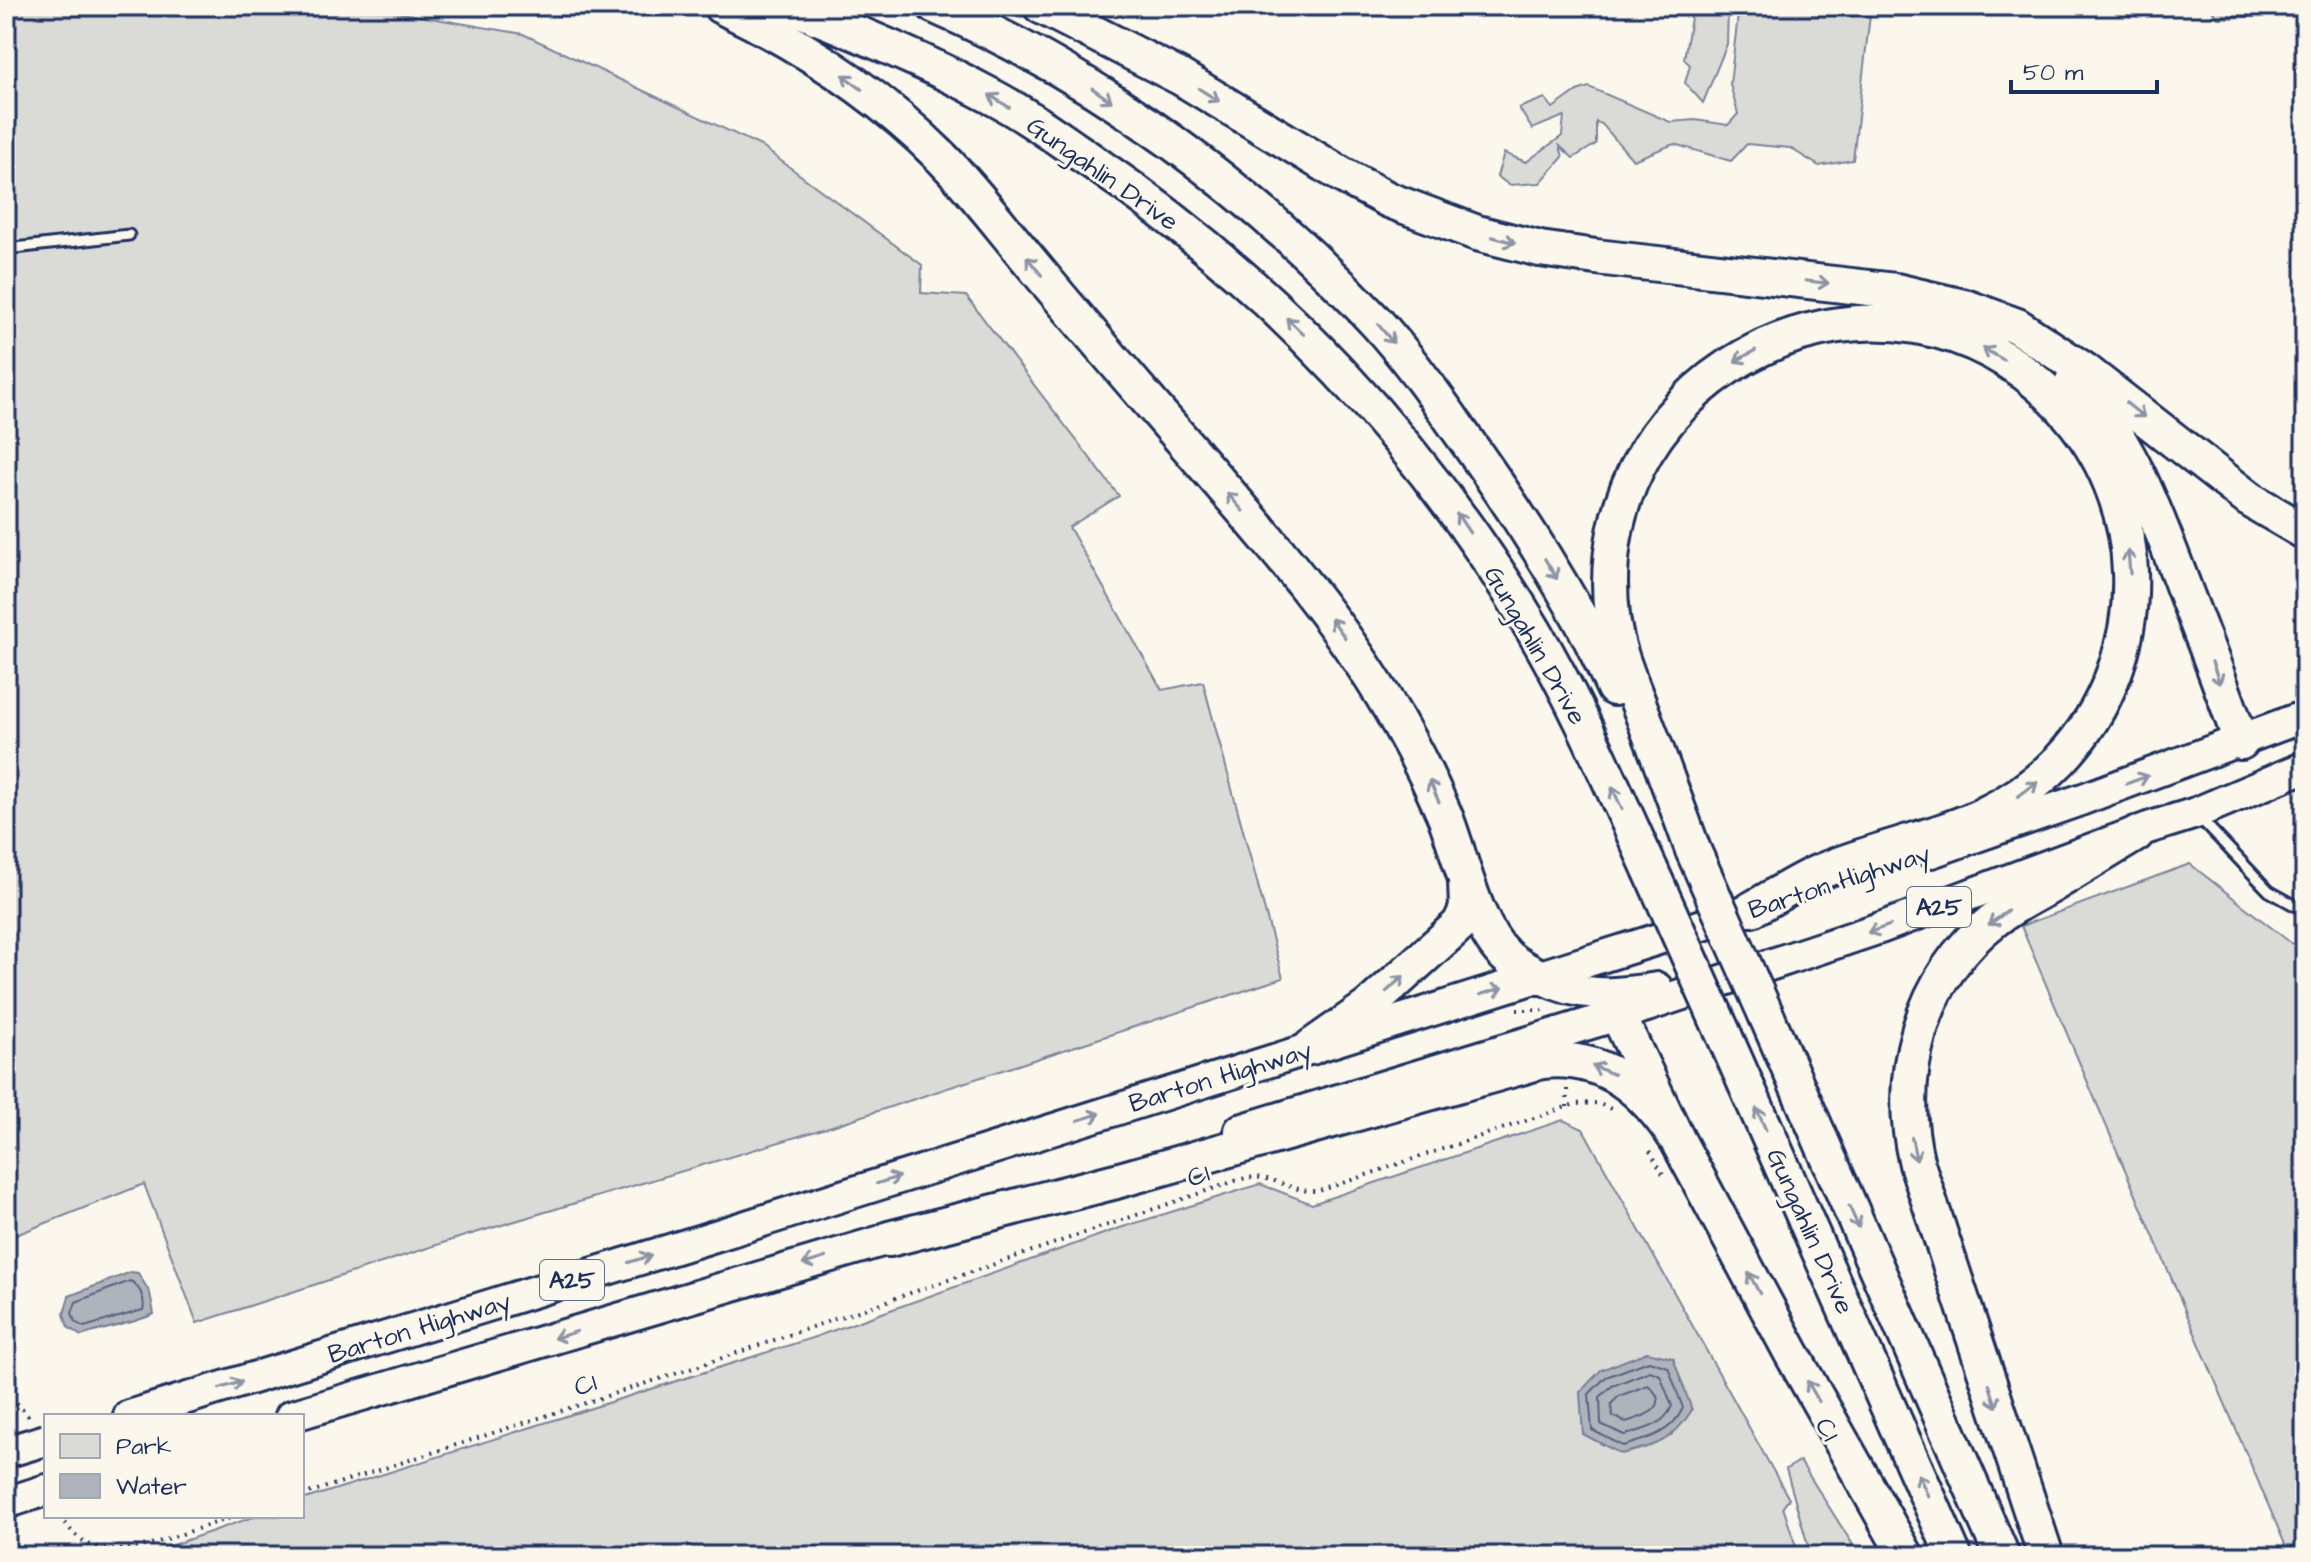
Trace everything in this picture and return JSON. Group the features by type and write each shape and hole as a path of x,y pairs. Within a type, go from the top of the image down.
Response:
{"highway":[{"path":"721,6 807,51 862,89 922,139 982,201 1339,628 1382,693 1422,766 1491,936 1509,958 1539,977 1616,1004"},
{"name":"Gungahlin Drive","path":"791,6 865,36 988,94 1126,184 1260,292 1327,357 1388,423 1441,491 1534,632 1579,717 1650,869 1954,1556"},
{"name":"Gungahlin Drive","path":"935,6 999,35 1084,83 1235,191 1308,256 1377,324 1435,395 1491,475 1575,608 1693,850 2002,1556"},
{"path":"1041,6 1180,77 1389,200 1477,233 1540,249 1596,257 1896,291 1975,310 2017,326 2052,346 2249,499 2305,532"},
{"path":"1975,310 2043,355 2069,377 2093,402 2134,468 2164,534 2241,742 2241,767 2234,786 2223,799 2203,810"},
{"path":"1693,850 1623,661 1612,615 1611,568 1618,517 1633,478 1655,437 1688,397 1724,368 1767,343 1828,326 1889,323 1931,329 1978,345 2016,367 2046,390 2076,423 2103,464 2119,506 2129,553 2130,592 2124,639 2106,694 2082,734 2063,757 2036,783 2006,805 1967,824 1816,874 1752,909"},
{"name":"Barton Highway","path":"136,1414 702,1240 1752,909 2011,825 2305,716"},
{"name":"A25","path":"1572,1045 1616,1004 1739,975 1896,923 2203,810 2305,767"},
{"path":"2046,1556 1917,1164 1910,1130 1909,1077 1915,1044 1928,1006 1953,962 1972,940 2013,907 2136,834"},
{"path":"1311,1047 1368,1007 1460,924 1468,903 1463,863"},
{"path":"1645,943 1620,968 1616,1004 1678,1141 1791,1352 1906,1556"},
{"path":"889,1239 1116,1181 1535,1062 1572,1045 1605,1070 1631,1084 1656,1109 1678,1141"},
{"name":"Barton Highway","path":"298,1414 889,1239"},
{"path":"6,1452 39,1431"},
{"path":"10,1502 44,1491"}],"lane":[{"path":"6,249 129,235"},
{"path":"2203,810 2269,891 2305,911"}],"path":[{"path":"2296,6 2305,6"},
{"path":"1488,992 1491,1003 1498,1009 1561,1011 1572,1045 1567,1107"},
{"name":"C1","path":"304,1494 696,1367 1238,1180 1263,1177 1303,1191 1327,1189 1567,1107 1597,1103 1620,1114"},
{"path":"1644,1139 1667,1181"},
{"path":"6,1391 39,1431"},
{"path":"62,1518 78,1539 96,1548 115,1552 135,1549 231,1518"}],"green space":[{"path":"6,6 361,6 523,34 761,146 922,265 921,293 966,296 1119,496 1069,527 1162,690 1203,682 1283,978 823,1129 455,1239 197,1323 144,1184 6,1239"},
{"path":"1693,6 1728,6 1727,44 1703,103 1685,83 1690,65 1684,59"},
{"path":"1739,6 1871,6 1853,160 1819,166 1790,148 1747,144 1731,161 1674,144 1633,160 1602,124 1596,122 1596,144 1573,158 1560,146 1563,157 1540,183 1509,185 1497,176 1504,153 1526,162 1562,136 1564,116 1532,129 1519,108 1545,98 1553,108 1577,91 1589,87 1670,122 1695,120 1728,125 1738,114 1730,84"},
{"path":"2208,6 2305,6 2305,15 2218,18"},
{"path":"2190,864 2291,943 2305,950 2305,1556 2290,1556 2021,926"},
{"path":"1563,1120 1583,1129 1789,1499 1783,1507 1799,1556 141,1556 250,1518 304,1518 304,1499 812,1338 1120,1228 1260,1184 1312,1204"},
{"path":"1800,1461 1860,1556 1811,1556 1786,1469"}],"water":[{"path":"131,1272 138,1273 150,1293 154,1314 81,1336 68,1327 64,1314 69,1296"},
{"path":"1647,1352 1673,1358 1692,1410 1677,1430 1662,1441 1621,1454 1583,1434 1580,1392 1601,1370"}]}
